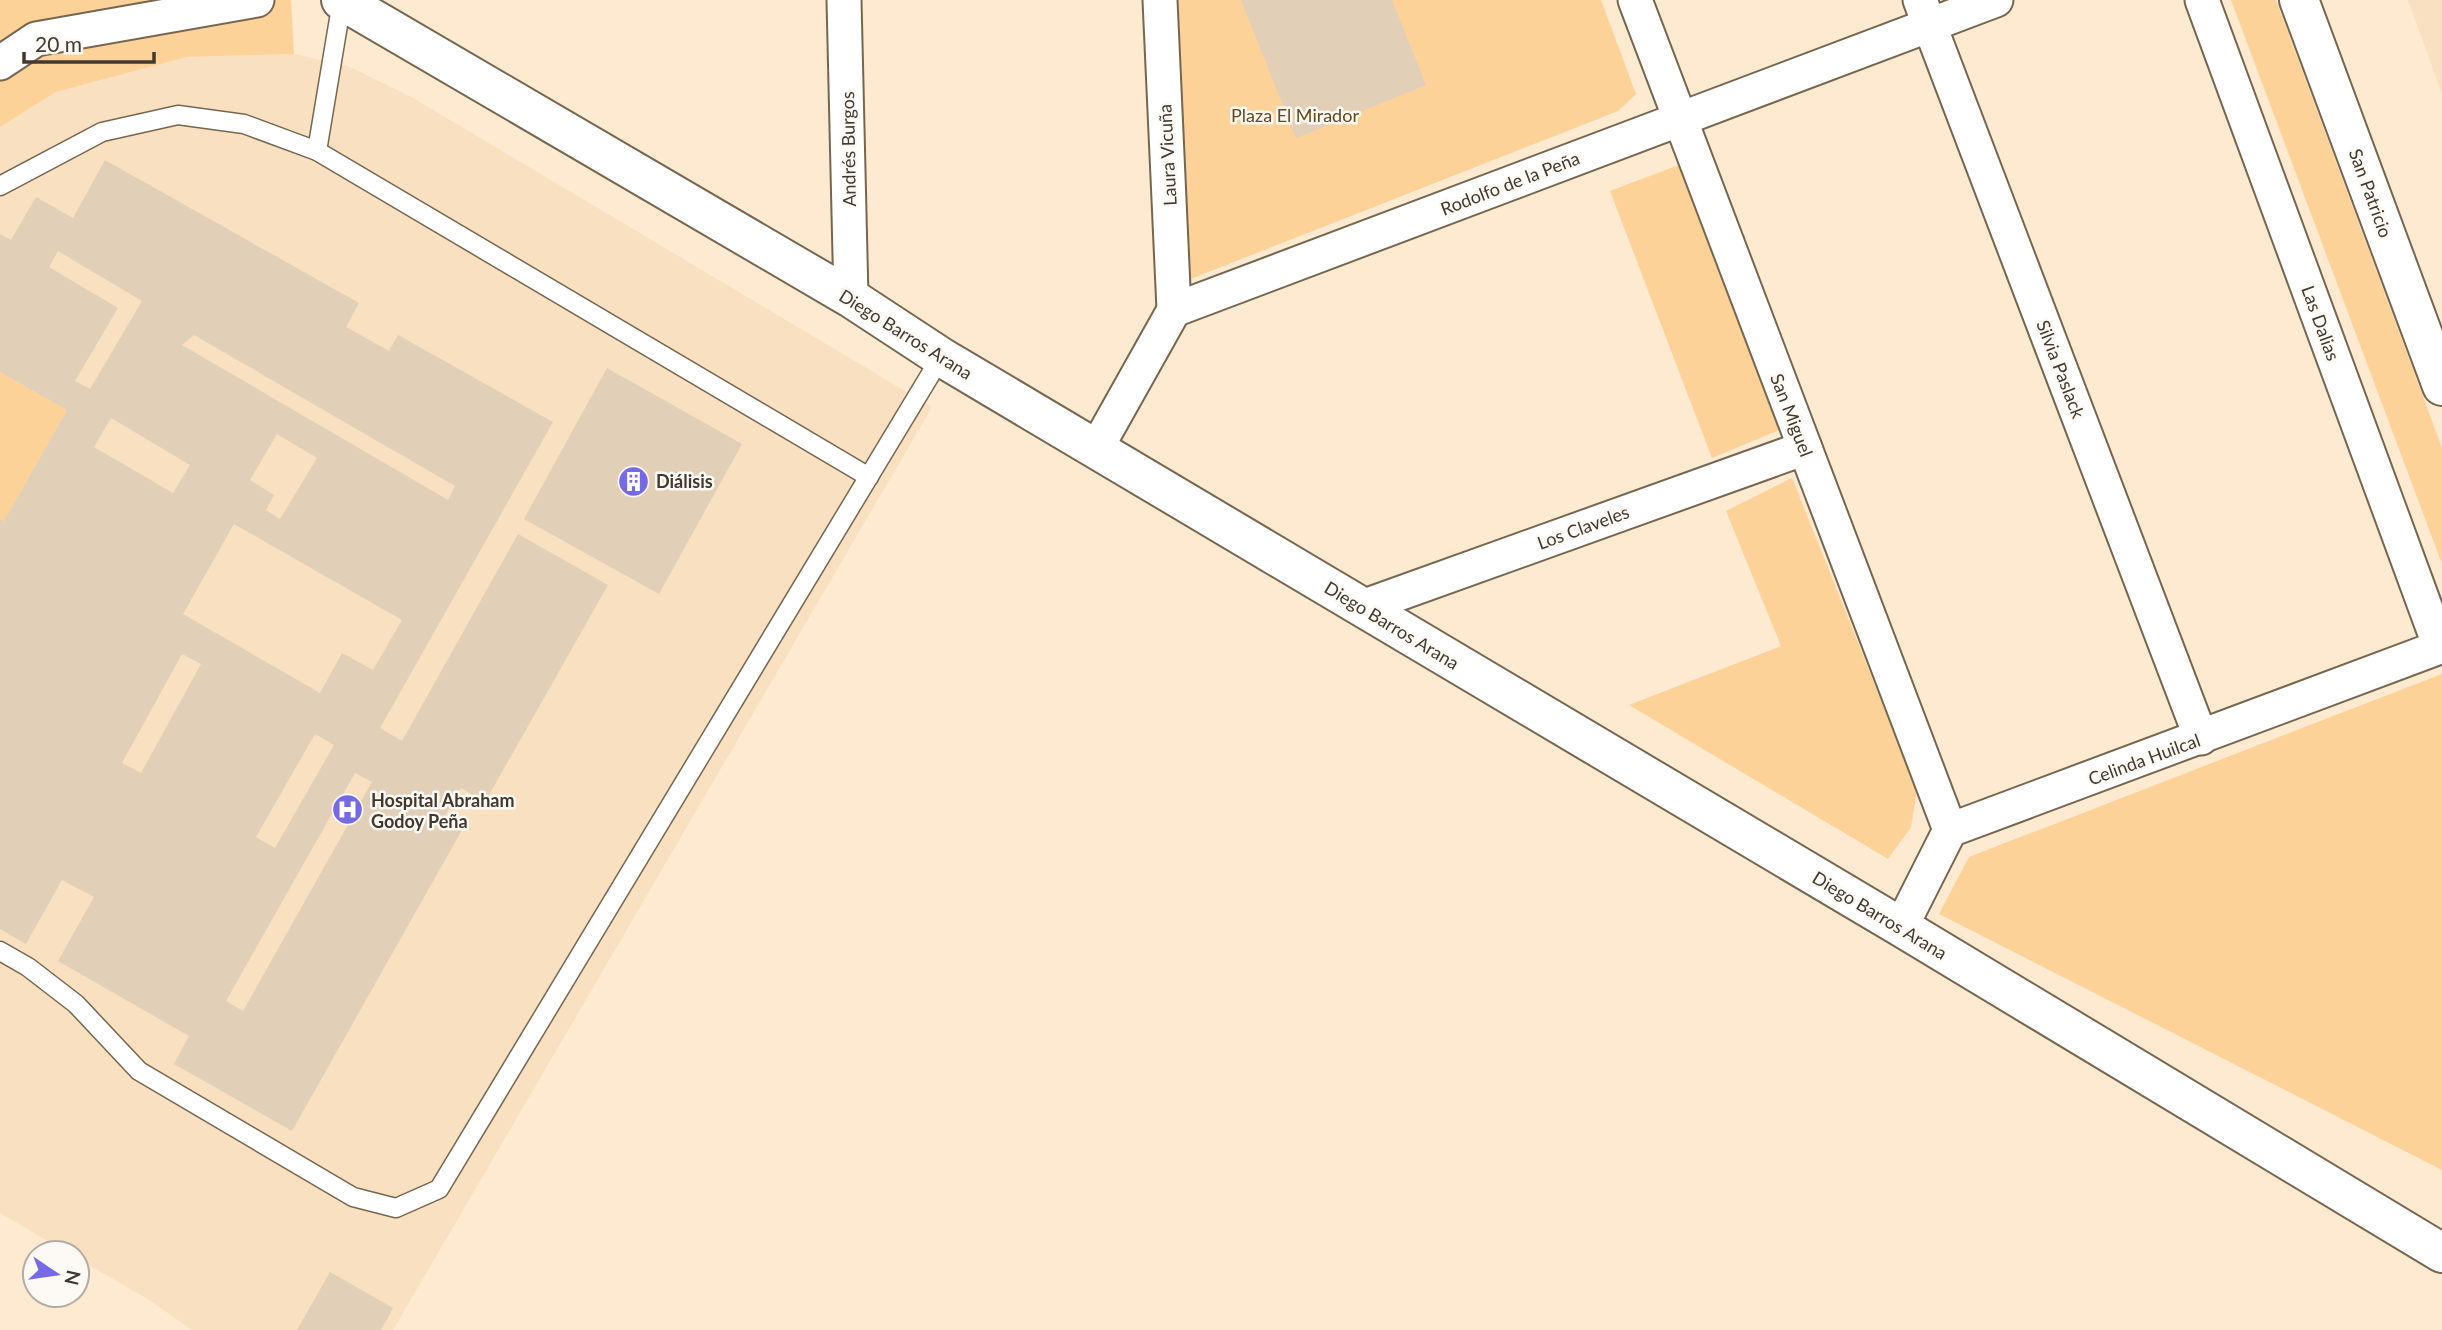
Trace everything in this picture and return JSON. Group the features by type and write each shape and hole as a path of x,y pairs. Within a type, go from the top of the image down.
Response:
{"main road":[{"name":"Diego Barros Arana","path":"342,0 851,298 942,357 2442,1253"},
{"name":"San Patricio","path":"2299,0 2442,386"}],"street":[{"path":"0,63 36,39 257,0"},
{"name":"Andrés Burgos","path":"844,0 851,298"},
{"name":"Laura Vicuña","path":"1160,0 1174,310"},
{"name":"San Miguel","path":"1635,0 1950,830"},
{"name":"Rodolfo de la Peña","path":"1174,310 1679,119 1925,13 1996,0"},
{"name":"Las Dalias","path":"2202,0 2440,647"},
{"name":"Silvia Paslack","path":"1925,13 2201,738"},
{"path":"1096,449 1174,310"},
{"name":"Los Claveles","path":"1362,607 1805,448"},
{"name":"Celinda Huilcal","path":"1950,830 2440,647"},
{"path":"1901,928 1950,830"}],"lane":[{"path":"317,150 342,0"},
{"path":"0,186 102,132 178,115 244,124 317,150 869,477"},
{"path":"0,951 28,967 76,1004 139,1071 353,1197 396,1208 439,1189 942,357"}],"shaded area":[{"path":"2408,0 2442,0 2442,94"},
{"name":"Hospital Abraham Godoy Peña","path":"294,54 348,66 413,98 932,407 393,1330 192,1330 149,1300 91,1266 91,1239 44,1239 0,1213 0,127 56,92 187,57"}],"green space":[{"path":"0,0 291,0 294,54 187,57 56,92 0,127"},
{"name":"Plaza El Mirador","path":"1177,0 1601,0 1636,94 1618,111 1188,280"},
{"path":"2231,0 2276,0 2442,448 2442,564"},
{"path":"1679,165 1782,429 1712,458 1610,191"},
{"path":"0,372 67,410 4,521 0,519"},
{"path":"1792,478 1917,790 1911,827 1888,859 1629,705 1781,646 1726,511"},
{"path":"2442,674 2442,1170 1939,914 1969,857"}],"building":[{"path":"1241,0 1392,0 1426,85 1296,138"},
{"path":"105,160 359,303 346,327 389,351 398,335 553,422 380,728 402,741 518,534 608,585 485,802 461,788 443,819 462,830 292,1131 174,1064 189,1036 58,961 94,897 62,880 26,944 0,929 0,519 4,521 67,410 0,372 0,234 11,240 36,197 73,218","holes":["58,251 142,301 90,389 75,381 118,308 49,267","194,335 455,486 448,500 182,345","111,418 190,465 173,493 94,447","277,434 317,458 280,519 266,510 274,495 250,480","234,524 402,620 373,670 342,653 320,693 183,614","182,654 201,664 141,773 122,763","315,734 334,745 275,848 256,837","355,773 372,782 243,1011 226,1001"]},
{"name":"Diálisis","path":"607,368 742,444 659,594 524,519"},
{"path":"330,1272 393,1308 381,1330 297,1330"}],"place":[{"name":"Diálisis","path":"633,481"},
{"name":"Hospital Abraham Godoy Peña","path":"348,810"}]}
